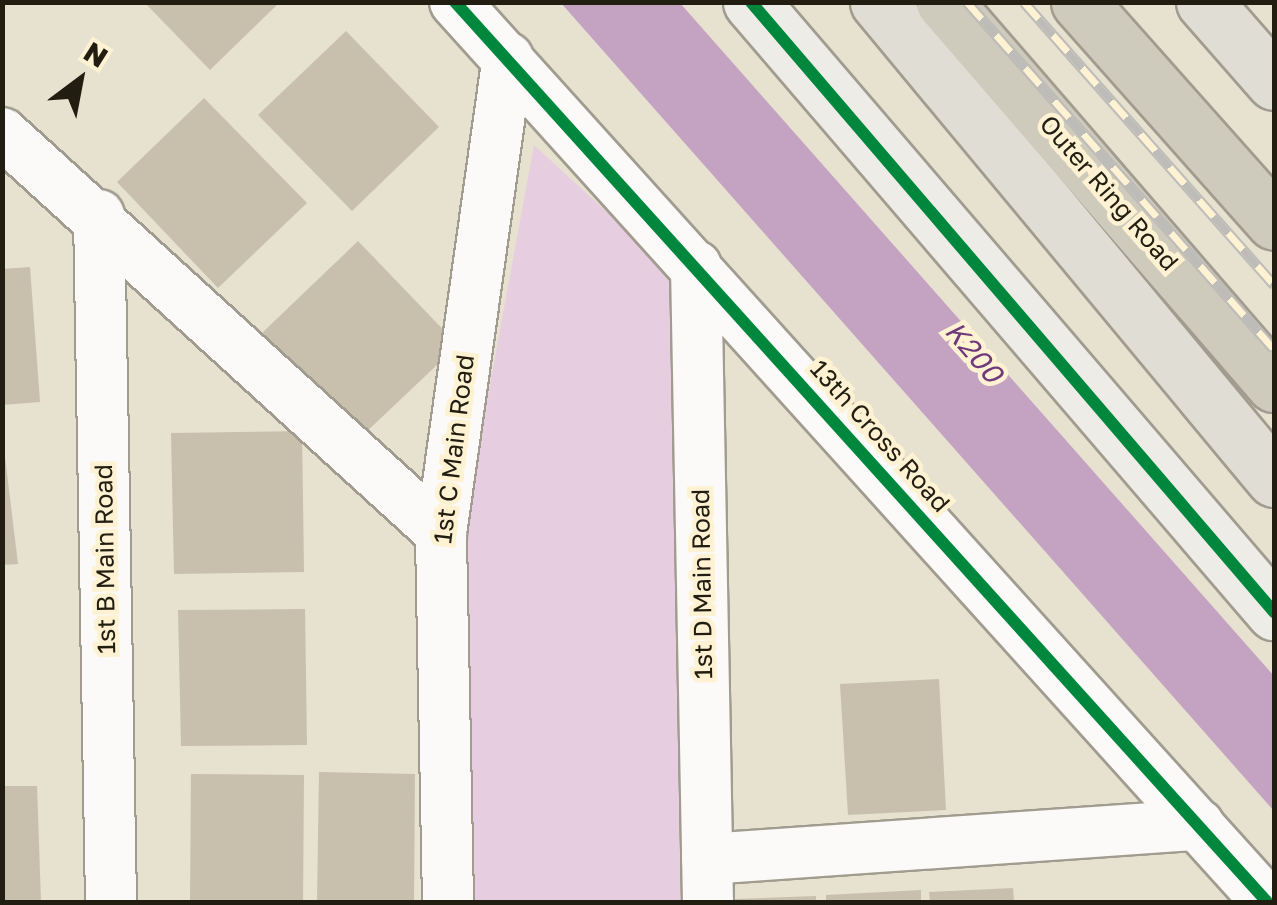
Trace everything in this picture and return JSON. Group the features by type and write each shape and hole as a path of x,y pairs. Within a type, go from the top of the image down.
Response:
{"highway":[{"name":"Outer Ring Road","path":"944,2 1274,384"},
{"path":"1079,2 1274,222"}],"main road":[{"path":"878,2 1274,479"},
{"path":"1204,2 1274,82"}],"street":[{"name":"13th Cross Road","path":"455,2 1267,902"},
{"path":"751,2 1274,612"},
{"name":"1st C Main Road","path":"448,902 441,532 508,58"},
{"path":"2,133 99,216 441,532"},
{"name":"1st B Main Road","path":"99,216 111,902"},
{"name":"1st D Main Road","path":"696,266 708,881"},
{"path":"708,881 1199,825"}],"shaded area":[{"path":"534,145 672,272 686,902 469,902 462,537"}],"water":[{"name":"K200","path":"561,3 680,3 1274,676 1274,811"}],"building":[{"path":"145,3 279,3 210,70"},
{"path":"346,31 439,127 352,211 258,115"},
{"path":"204,98 307,203 218,288 117,182"},
{"path":"358,241 458,345 362,436 262,333"},
{"path":"30,267 40,402 2,405 2,269"},
{"path":"302,431 304,572 174,574 171,433"},
{"path":"2,432 18,564 2,565"},
{"path":"305,609 307,745 181,746 178,610"},
{"path":"939,679 946,810 848,815 840,684"},
{"path":"319,772 415,774 414,902 317,902"},
{"path":"191,774 304,775 303,902 190,902"},
{"path":"2,786 37,786 41,902 2,902"},
{"path":"1013,888 1014,902 930,902 929,892"},
{"path":"921,890 921,902 826,902 826,895"},
{"path":"816,896 816,902 734,902 734,899"}],"railway":[{"path":"967,2 1274,349"},
{"path":"1024,2 1274,285"}],"cycle path":[{"path":"455,2 1267,902"},
{"path":"751,2 1274,612"}]}
